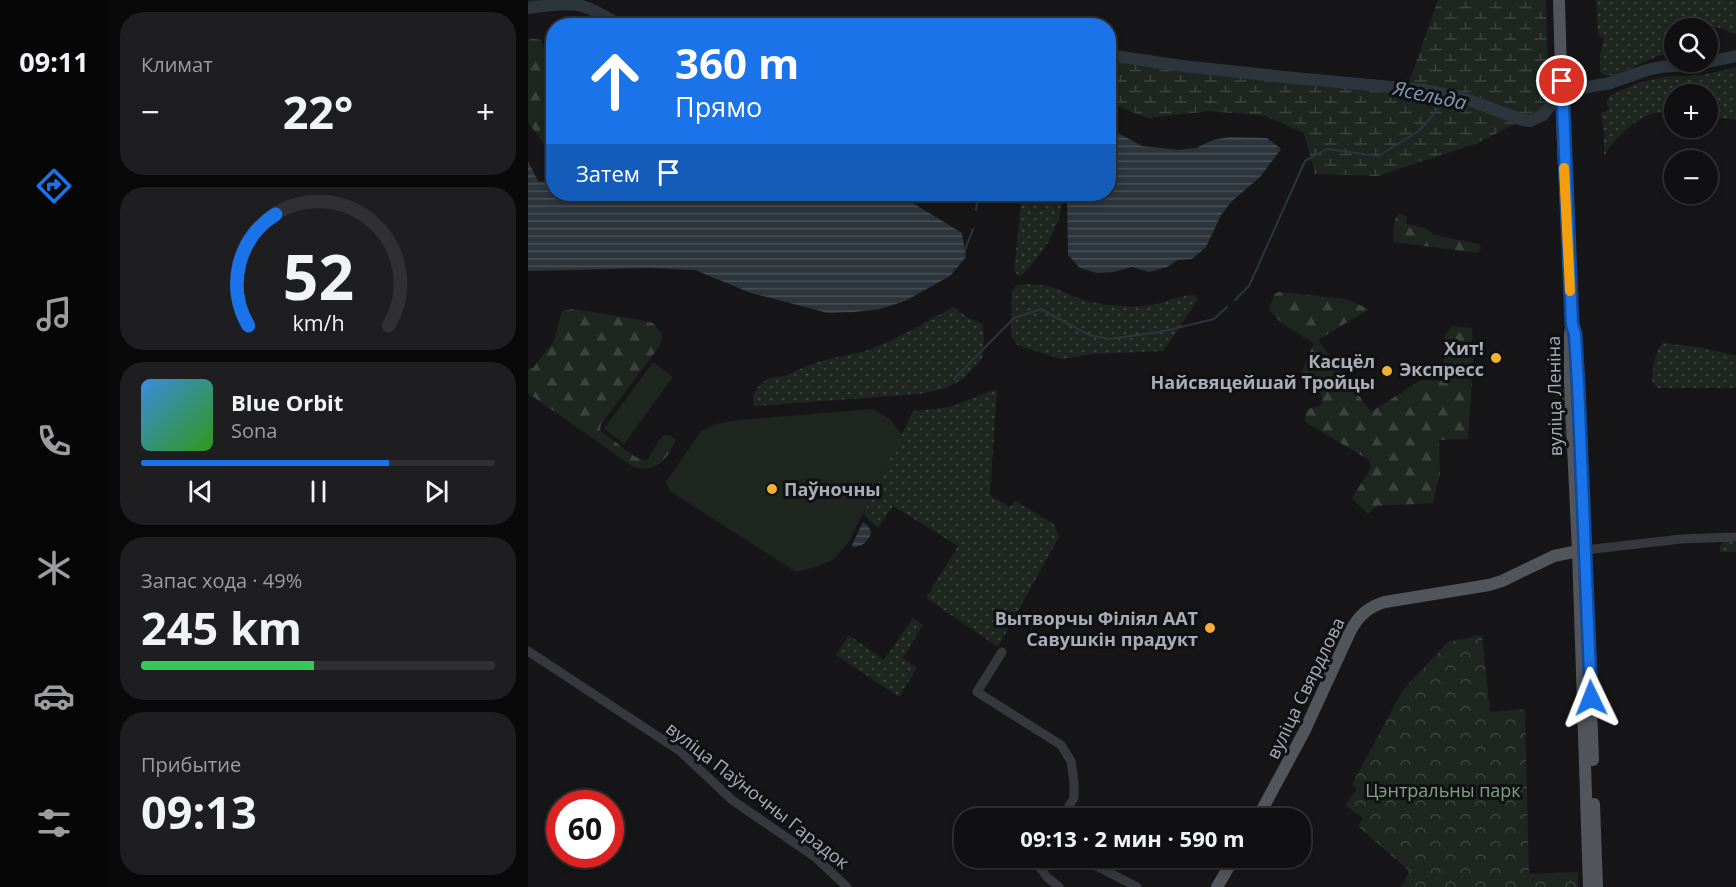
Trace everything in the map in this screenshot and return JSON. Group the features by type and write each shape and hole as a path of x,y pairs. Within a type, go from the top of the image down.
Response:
{"main road":[{"name":"вуліца Леніна","path":"1559,0 1563,145 1572,324 1575,334 1589,887"},
{"name":"вуліца Леніна","path":"1581,550 1597,887"},
{"name":"вуліца Свярдлова","path":"1263,808 1300,741 1350,632 1364,612 1373,605 1385,602 1490,585 1554,556 1581,550"},
{"path":"1217,887 1228,868"}],"street":[{"path":"1581,550 1681,539 1736,537"},
{"name":"вуліца Паўночны Гарадок","path":"528,651 680,751 732,800 815,857 847,887"},
{"path":"1002,652 977,692 1061,745 1071,761 1074,782 1074,798 1068,808"},
{"path":"1041,868 1059,887"},
{"path":"1100,868 1137,887"}],"green space":[{"path":"528,0 582,0 580,6 528,8"},
{"path":"1438,0 1546,0 1548,80 1554,103 1548,110 1537,118 1523,120 1478,143 1378,176 1315,174 1304,133 1265,116 1210,111 1148,118 1116,106 1116,56 1182,66 1407,88"},
{"path":"1596,0 1736,0 1736,34 1718,28 1718,18 1664,18 1664,55 1617,75 1605,76 1600,72 1600,55 1604,38 1598,35"},
{"path":"528,38 541,40 546,52 546,146 528,122"},
{"path":"1736,67 1736,120 1718,118 1718,84 1664,84 1664,113 1648,115 1633,124 1619,136 1604,156 1601,113 1609,110 1607,100 1610,96 1637,83 1664,77 1703,75"},
{"path":"1021,201 1062,201 1059,218 1050,239 1020,277 1014,271"},
{"path":"1400,213 1407,217 1406,224 1428,229 1434,235 1479,244 1481,248 1478,253 1394,242 1394,226"},
{"path":"1023,284 1051,287 1086,301 1114,305 1152,305 1193,295 1198,299 1162,351 1093,354 1061,359 1017,345 1011,336 1012,291 1016,286"},
{"path":"1278,292 1346,299 1369,309 1318,340 1371,412 1421,380 1443,381 1445,335 1452,326 1472,328 1473,365 1468,439 1439,440 1440,473 1433,503 1377,506 1368,514 1352,498 1371,468 1369,460 1305,422 1306,410 1321,405 1322,399 1317,387 1299,378 1314,343 1283,324 1269,309 1274,295"},
{"path":"953,307 970,319 983,324 984,338 982,359 963,379 946,388 920,394 755,406 753,402 756,390 770,378 784,376 817,362 871,349"},
{"path":"573,309 653,323 662,334 661,344 601,424 600,430 634,456 646,461 664,435 671,436 676,440 669,454 654,467 632,466 528,393 528,369 533,368 554,341 562,311"},
{"path":"1663,343 1704,348 1736,356 1736,388 1658,388 1652,381 1653,371 1656,356"},
{"path":"653,362 673,377 624,444 604,429"},
{"path":"1561,388 1567,392 1569,434 1562,438 1557,435 1556,393"},
{"path":"997,389 990,495 1010,507 1015,501 1054,524 1059,537 998,647 926,598 958,546 893,506 878,528 863,514 913,411 950,407"},
{"name":"Паўночны","path":"872,409 890,419 902,435 848,543 834,559 816,567 796,572 670,491 666,482 701,431 715,424"},
{"path":"1723,542 1736,543 1736,552 1720,552"},
{"path":"913,618 923,625 903,658 917,668 899,697 836,655 849,635 884,660"},
{"name":"Цэнтральны парк","path":"1482,635 1490,712 1525,709 1529,874 1578,872 1578,887 1400,887 1409,871 1358,826 1363,818 1345,805 1357,789 1352,784 1403,690 1448,642"}],"shaded area":[{"path":"1116,132 1142,146 1178,150 1196,148 1213,140 1230,137 1267,138 1281,149 1260,177 1232,201 1221,215 1206,247 1192,259 1178,260 1167,267 1149,272 1132,267 1114,272 1097,273 1080,268 1068,255 1067,201 1116,201"},
{"path":"528,161 538,181 546,183 546,201 909,201 962,233 966,257 950,276 905,301 880,309 828,313 751,293 695,270 649,268 528,271"},
{"path":"863,522 868,526 870,535 862,545 853,547 852,545"}],"waterway":[{"name":"Ясельда","path":"528,8 562,4 575,5 607,18"},
{"name":"Ясельда","path":"1116,56 1182,66 1424,90 1460,97 1530,121 1543,115 1560,94 1566,91 1610,83 1661,67 1698,64 1736,56"},
{"path":"1235,300 1249,286 1305,161 1327,149 1378,156 1419,131 1438,109 1442,93"},
{"path":"976,210 977,201"},
{"path":"965,250 973,229"},
{"path":"954,379 1014,318 1041,309 1089,335 1109,339 1160,332 1214,319 1227,307"}],"slow traffic":[{"path":"1564,168 1570,291"}],"place":[{"name":"Хит! Экспресс","path":"1496,358"},
{"name":"Касцёл Найсвяцейшай Тройцы","path":"1387,371"},
{"name":"Паўночны","path":"772,489"},
{"name":"Вытворчы Філіял ААТ Савушкін прадукт","path":"1210,628"}],"route":[{"path":"1562,81 1563,145 1572,324 1575,334 1578,384 1591,698"}]}
